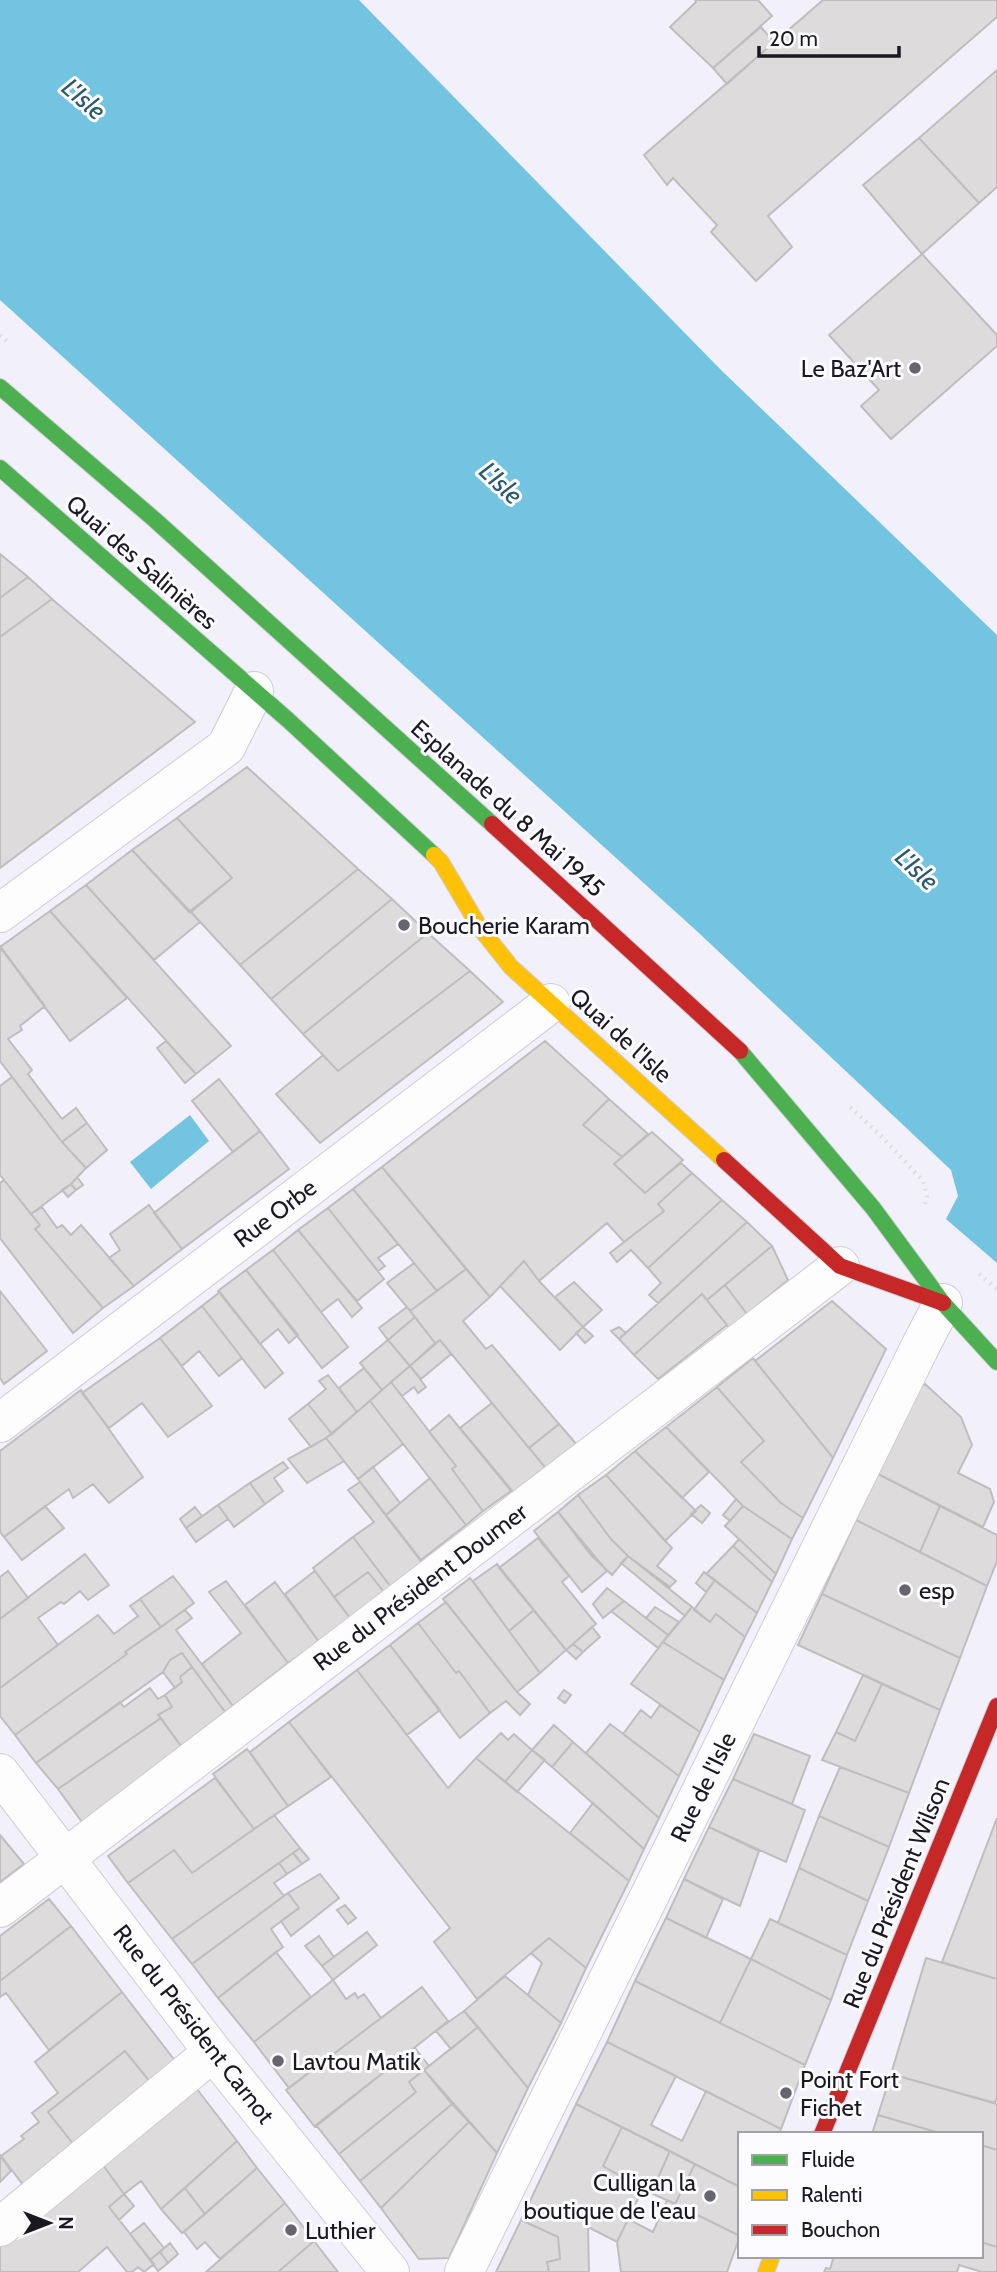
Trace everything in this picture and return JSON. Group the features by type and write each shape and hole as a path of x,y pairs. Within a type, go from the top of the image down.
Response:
{"main road":[{"name":"Esplanade du 8 Mai 1945","path":"0,387 176,538 747,1056 873,1208 943,1303"},
{"name":"Quai des Salinières","path":"0,468 254,691"},
{"name":"Quai de l'Isle","path":"254,691 441,862 510,967 839,1265 943,1303 997,1362"},
{"name":"Rue du Président Wilson","path":"825,2132 836,2097 997,1706"}],"street":[{"path":"0,913 226,747 254,691"},
{"name":"Rue Orbe","path":"0,1423 551,1003"},
{"name":"Rue du Président Doumer","path":"0,1908 839,1265"},
{"name":"Rue de l'Isle","path":"464,2272 943,1303"},
{"name":"Rue du Président Carnot","path":"0,1773 213,2052 390,2272"},
{"path":"0,2227 213,2052"}],"water":[{"name":"L'Isle","path":"0,0 359,0 721,370 997,635 997,1263 946,1219 958,1196 951,1170 700,934 0,300"},
{"path":"190,1115 209,1141 151,1189 130,1162"}],"building":[{"path":"695,0 758,0 772,16 713,68 670,27"},
{"path":"823,0 997,0 997,17 768,216 792,247 756,281 711,232 717,225 673,178 667,185 644,155"},
{"path":"761,27 774,42 727,84 713,68"},
{"path":"997,70 997,187 979,203 919,138"},
{"path":"919,138 979,203 922,254 863,185"},
{"name":"Le Baz'Art","path":"922,254 997,335 997,346 891,439 861,406 879,390 829,335"},
{"path":"0,554 28,577 0,598"},
{"path":"28,577 52,599 0,637 0,598"},
{"path":"52,599 195,722 0,868 0,637"},
{"path":"247,767 358,869 240,965 191,912 232,878 177,818"},
{"path":"177,818 232,878 189,912 132,850"},
{"path":"132,850 200,922 154,960 86,885"},
{"path":"358,869 392,899 271,999 240,965"},
{"path":"86,885 231,1046 196,1074 50,911"},
{"path":"392,899 428,933 303,1034 271,999"},
{"path":"50,911 127,998 70,1041 0,947"},
{"path":"428,933 470,971 338,1071 303,1034"},
{"path":"0,946 45,1006 20,1026 22,1030 8,1039 32,1070 28,1074 62,1119 76,1108 87,1123 62,1142 0,1061"},
{"path":"470,971 503,1002 320,1143 276,1094 323,1055 338,1071"},
{"path":"166,1041 196,1074 185,1083 157,1048"},
{"path":"545,1041 609,1099 583,1125 622,1157 614,1164 645,1193 681,1163 692,1173 658,1204 664,1211 624,1242 607,1223 539,1281 524,1261 490,1297 382,1167"},
{"path":"12,1077 62,1142 86,1168 71,1184 31,1214 0,1175 0,1086"},
{"path":"219,1079 260,1131 233,1152 192,1101"},
{"path":"609,1099 648,1134 622,1157 583,1125"},
{"path":"87,1123 107,1150 86,1168 62,1142"},
{"path":"260,1131 289,1169 182,1249 154,1213"},
{"path":"652,1132 683,1160 645,1193 614,1164"},
{"path":"382,1167 466,1269 437,1291 353,1189"},
{"path":"692,1173 722,1200 648,1268 631,1250 617,1262 610,1253 664,1211 658,1204"},
{"path":"77,1177 83,1185 76,1190 71,1184"},
{"path":"4,1180 40,1225 35,1229 103,1308 73,1333 0,1238 0,1183"},
{"path":"71,1184 76,1190 68,1197 62,1190"},
{"path":"353,1189 398,1244 378,1258 385,1266 378,1271 328,1208"},
{"path":"722,1200 747,1222 658,1303 649,1295 661,1283 648,1268"},
{"path":"149,1205 182,1249 134,1286 109,1258 120,1250 110,1234"},
{"path":"42,1207 57,1228 62,1225 71,1235 81,1225 134,1286 103,1308 35,1229 40,1225 31,1214"},
{"path":"328,1208 384,1279 357,1301 298,1230"},
{"path":"747,1222 772,1246 707,1300 702,1294 634,1355 619,1339"},
{"path":"298,1230 362,1308 352,1317 338,1299 321,1312 273,1250"},
{"path":"772,1246 788,1280 747,1314 725,1285"},
{"path":"273,1250 348,1347 322,1368 246,1270"},
{"path":"524,1261 539,1281 583,1327 560,1350 500,1286"},
{"path":"414,1263 437,1291 410,1311 387,1283"},
{"path":"466,1269 490,1297 463,1321 486,1349 492,1345 559,1424 529,1448 440,1340 435,1343 410,1311"},
{"path":"246,1270 298,1335 289,1343 278,1329 260,1344 218,1291"},
{"path":"574,1282 602,1310 583,1327 555,1297"},
{"path":"725,1285 747,1314 730,1329 707,1300"},
{"path":"0,1291 47,1351 4,1384 0,1378"},
{"path":"220,1292 283,1373 265,1388 202,1306"},
{"path":"702,1294 727,1325 658,1379 634,1355"},
{"path":"832,1301 886,1349 833,1458 755,1361"},
{"path":"202,1306 242,1358 219,1376 199,1351 182,1366 160,1338"},
{"path":"407,1307 415,1317 388,1340 379,1328"},
{"path":"415,1317 435,1343 410,1366 388,1340"},
{"path":"583,1327 593,1336 585,1343 576,1333"},
{"path":"619,1327 626,1333 619,1339 611,1331"},
{"path":"160,1338 212,1406 168,1437 142,1403 109,1428 82,1393"},
{"path":"388,1340 410,1366 382,1390 360,1363"},
{"path":"440,1340 451,1354 421,1379 410,1366"},
{"path":"753,1358 833,1458 803,1518 781,1503 741,1462 764,1441 717,1387"},
{"path":"410,1366 426,1387 418,1393 414,1387 402,1396 391,1382"},
{"path":"364,1368 382,1390 357,1412 339,1388"},
{"path":"328,1375 357,1412 332,1434 308,1404 326,1389 319,1381"},
{"path":"391,1382 456,1466 452,1469 483,1511 466,1525 370,1401"},
{"path":"925,1384 961,1417 972,1445 958,1473 990,1489 994,1502 983,1527 878,1474 918,1388"},
{"path":"717,1387 764,1441 741,1462 781,1503 803,1518 792,1539 743,1506 666,1427"},
{"path":"81,1390 143,1477 109,1503 93,1484 73,1498 69,1489 4,1537 0,1532 0,1451"},
{"path":"370,1401 403,1444 358,1479 326,1438"},
{"path":"492,1403 545,1467 514,1493 460,1428"},
{"path":"308,1404 332,1434 311,1447 289,1419"},
{"path":"449,1415 511,1491 483,1511 452,1469 456,1466 429,1432"},
{"path":"559,1424 579,1447 548,1471 529,1448"},
{"path":"666,1427 709,1472 682,1498 635,1451"},
{"path":"326,1438 344,1461 307,1483 288,1459"},
{"path":"635,1451 696,1511 665,1541 606,1475"},
{"path":"283,1462 288,1468 274,1478 283,1491 265,1504 250,1483"},
{"path":"373,1467 400,1503 386,1515 358,1479"},
{"path":"878,1474 940,1506 920,1552 856,1520"},
{"path":"606,1475 672,1548 657,1566 676,1581 670,1587 628,1556 611,1539 578,1495"},
{"path":"430,1478 466,1525 421,1560 386,1515"},
{"path":"360,1482 423,1564 391,1587 353,1537 374,1522 348,1490"},
{"path":"250,1483 265,1504 234,1527 218,1505"},
{"path":"578,1495 611,1539 628,1556 612,1575 591,1555 558,1512"},
{"path":"736,1499 743,1506 730,1521 723,1515"},
{"path":"218,1505 228,1519 196,1542 186,1528"},
{"path":"701,1505 710,1513 702,1523 691,1514"},
{"path":"45,1506 64,1528 22,1560 4,1537"},
{"path":"743,1506 792,1539 776,1574 725,1526"},
{"path":"940,1506 997,1535 997,1561 987,1586 920,1552"},
{"path":"195,1507 202,1516 186,1528 180,1519"},
{"path":"558,1512 607,1571 582,1592 534,1531"},
{"name":"esp","path":"856,1520 987,1586 960,1658 822,1594"},
{"path":"353,1537 391,1587 384,1592 368,1572 334,1597 313,1568"},
{"path":"538,1538 569,1576 562,1582 596,1624 566,1650 499,1568"},
{"path":"739,1539 776,1574 772,1582 733,1546"},
{"path":"733,1546 772,1582 757,1613 706,1574"},
{"path":"85,1554 109,1585 88,1600 80,1591 64,1604 61,1602 38,1618 58,1645 0,1688 0,1619"},
{"path":"628,1556 692,1607 685,1616 621,1563"},
{"path":"497,1564 534,1610 509,1631 473,1581"},
{"path":"8,1571 28,1598 0,1619 0,1577"},
{"path":"315,1571 350,1618 319,1642 285,1594"},
{"path":"368,1572 384,1592 350,1618 334,1597"},
{"path":"704,1572 715,1580 706,1592 696,1583"},
{"path":"173,1576 194,1603 161,1627 140,1599"},
{"path":"470,1578 540,1673 517,1692 443,1599"},
{"path":"715,1580 757,1613 745,1637 716,1614 710,1622 694,1610"},
{"path":"226,1581 288,1663 233,1706 202,1664 241,1633 209,1592"},
{"path":"275,1582 319,1642 288,1663 245,1605"},
{"path":"607,1588 624,1601 603,1618 593,1604"},
{"path":"822,1594 960,1658 940,1710 798,1645"},
{"path":"140,1599 161,1627 15,1735 0,1716 0,1688 98,1615 114,1634 138,1616 130,1606"},
{"path":"624,1601 668,1635 658,1648 611,1611"},
{"path":"446,1602 517,1692 530,1704 520,1715 506,1701 490,1713 418,1623"},
{"path":"655,1607 679,1622 668,1635 646,1618"},
{"path":"692,1607 710,1622 716,1614 745,1637 724,1680 663,1642"},
{"path":"185,1610 192,1618 176,1630 233,1706 225,1712 182,1653 170,1660 163,1672 36,1763 15,1735"},
{"path":"534,1610 566,1650 540,1673 509,1631"},
{"path":"418,1623 490,1713 460,1738 390,1645"},
{"path":"592,1627 600,1637 583,1652 573,1644"},
{"path":"663,1642 724,1680 700,1732 631,1684"},
{"path":"573,1644 583,1652 576,1659 566,1650"},
{"path":"390,1645 440,1710 407,1735 357,1670"},
{"path":"182,1653 192,1667 180,1677 182,1682 175,1688 163,1672 170,1660"},
{"path":"192,1667 225,1712 181,1746 158,1715 172,1707 165,1695 182,1682 180,1677"},
{"path":"357,1670 448,1788 476,1758 629,1881 586,1968 549,1938 477,1999 434,1942 450,1928 289,1722"},
{"path":"863,1675 882,1684 855,1741 836,1732"},
{"path":"882,1684 940,1710 909,1793 822,1760 836,1732 855,1741"},
{"path":"150,1688 158,1699 165,1695 172,1707 158,1715 161,1718 58,1789 36,1763 120,1702 124,1707"},
{"path":"564,1690 571,1695 565,1703 558,1698"},
{"path":"660,1705 700,1732 679,1776 623,1734 641,1710 651,1718"},
{"path":"161,1718 181,1746 82,1822 58,1789"},
{"path":"289,1722 331,1777 288,1806 250,1752"},
{"path":"610,1724 679,1776 659,1818 586,1753"},
{"path":"554,1725 573,1742 552,1767 532,1750"},
{"path":"501,1733 508,1740 514,1734 532,1750 505,1782 476,1758"},
{"path":"754,1734 810,1756 792,1804 733,1779"},
{"path":"573,1742 659,1818 644,1849 552,1767"},
{"path":"247,1749 288,1806 254,1829 213,1774"},
{"path":"532,1750 545,1760 517,1792 505,1782"},
{"path":"840,1767 909,1793 889,1847 819,1816"},
{"path":"215,1778 254,1829 192,1873 174,1850 128,1883 108,1856"},
{"path":"733,1779 805,1810 786,1862 709,1827"},
{"path":"593,1803 644,1849 629,1881 570,1833"},
{"path":"274,1815 300,1848 172,1939 128,1883 174,1850 192,1873"},
{"path":"819,1816 889,1847 868,1901 799,1868"},
{"path":"997,1818 997,1979 942,1962"},
{"path":"709,1827 759,1851 740,1906 684,1879"},
{"path":"0,1835 24,1864 0,1882"},
{"path":"300,1848 309,1859 302,1864 293,1853"},
{"path":"293,1853 302,1864 287,1874 279,1863"},
{"path":"279,1863 287,1874 274,1883 284,1896 192,1964 172,1939"},
{"path":"799,1868 868,1901 847,1955 778,1923"},
{"path":"320,1874 339,1898 291,1936 281,1921 299,1908 288,1893"},
{"path":"684,1879 723,1899 706,1938 666,1918"},
{"path":"288,1893 299,1908 271,1929 283,1947 218,1998 192,1964"},
{"path":"49,1899 71,1926 0,1981 0,1936"},
{"path":"345,1905 356,1918 348,1924 337,1910"},
{"path":"666,1918 751,1959 720,2023 635,1981"},
{"path":"770,1919 847,1955 831,2000 751,1959"},
{"path":"71,1926 122,1992 49,2050 6,1993 0,1997 0,1981"},
{"path":"367,1932 377,1945 333,1980 322,1966"},
{"path":"319,1936 334,1957 322,1966 305,1946"},
{"path":"549,1938 586,1968 561,2023 528,1995 542,1963 531,1953"},
{"path":"276,1952 311,1997 254,2042 218,1998"},
{"path":"926,1958 997,1979 995,2103 891,2074"},
{"path":"751,1959 831,2000 805,2065 720,2023"},
{"path":"505,1976 561,2023 528,2088 464,2011"},
{"path":"333,1980 346,1999 355,1993 358,1998 364,1994 381,2018 289,2088 254,2042"},
{"path":"635,1981 805,2065 781,2129 607,2042"},
{"path":"422,1987 448,2021 315,2127 286,2090"},
{"path":"122,1992 176,2062 151,2083 125,2051 48,2112 74,2145 24,2186 1,2156 24,2139 21,2136 39,2122 32,2113 58,2093 35,2062"},
{"path":"464,2011 478,2027 451,2049 436,2031"},
{"path":"478,2027 528,2088 497,2153 424,2070"},
{"path":"607,2042 676,2076 651,2125 682,2141 706,2091 781,2129 780,2132 738,2132 738,2186 576,2104"},
{"path":"415,2048 429,2066 409,2082 416,2092 339,2154 316,2125"},
{"path":"125,2051 151,2083 74,2145 48,2112"},
{"path":"424,2070 452,2104 360,2181 339,2154 416,2092 409,2082"},
{"path":"891,2074 997,2104 997,2150 983,2146 983,2132 936,2132 878,2115"},
{"path":"193,2084 237,2141 161,2209 141,2181 124,2194 100,2161"},
{"path":"452,2104 469,2122 381,2208 360,2181"},
{"path":"576,2104 622,2127 603,2166 643,2189 617,2242 588,2227 589,2272 549,2272 547,2262 560,2259 558,2237 521,2220"},
{"path":"878,2115 929,2130 928,2132 873,2132"},
{"path":"469,2122 497,2153 449,2258 419,2259 381,2208"},
{"path":"622,2127 670,2151 651,2193 603,2166"},
{"path":"237,2141 257,2168 205,2214 185,2188"},
{"path":"983,2146 997,2150 997,2247 983,2243"},
{"path":"670,2151 695,2164 675,2204 651,2193"},
{"path":"0,2155 11,2171 0,2182"},
{"path":"100,2161 124,2194 109,2207 154,2264 144,2272 138,2267 127,2272 107,2247 78,2272 0,2272 0,2244"},
{"name":"Culligan la boutique de l'eau","path":"695,2164 738,2186 738,2235 675,2204"},
{"path":"257,2168 285,2203 220,2259 205,2242 197,2249 184,2232"},
{"path":"185,2188 205,2214 182,2233 161,2209"},
{"path":"124,2194 134,2206 119,2220 109,2207"},
{"path":"667,2200 738,2235 738,2242 727,2272 621,2272 617,2242 628,2219 653,2232"},
{"path":"285,2203 314,2241 278,2272 206,2272"},
{"path":"521,2220 558,2237 560,2259 547,2262 549,2272 496,2272"},
{"path":"144,2223 164,2248 150,2260 130,2234"},
{"path":"314,2241 338,2272 278,2272"},
{"path":"170,2243 178,2254 168,2263 160,2252"},
{"path":"983,2243 997,2247 997,2272 982,2272 959,2265 957,2272 824,2272 826,2268 830,2269 833,2258 983,2258"},
{"path":"160,2252 168,2263 158,2271 150,2260"}],"traffic: fast":[{"path":"0,387 155,520 492,824"},
{"path":"0,468 288,720 434,855"},
{"path":"740,1051 873,1208 943,1303 997,1362"}],"traffic: slow":[{"path":"434,855 441,862 480,928 511,967 724,1160"},
{"path":"766,2272 771,2258"}],"traffic: jam":[{"path":"492,824 740,1051"},
{"path":"724,1160 840,1266 943,1303"},
{"path":"823,2132 997,1706"}],"place":[{"name":"Le Baz'Art","path":"915,368"},
{"name":"Boucherie Karam","path":"404,925"},
{"name":"esp","path":"905,1590"},
{"name":"Lavtou Matik","path":"278,2061"},
{"name":"Point Fort Fichet","path":"786,2093"},
{"name":"Culligan la boutique de l'eau","path":"710,2196"},
{"name":"Luthier","path":"291,2230"}]}
